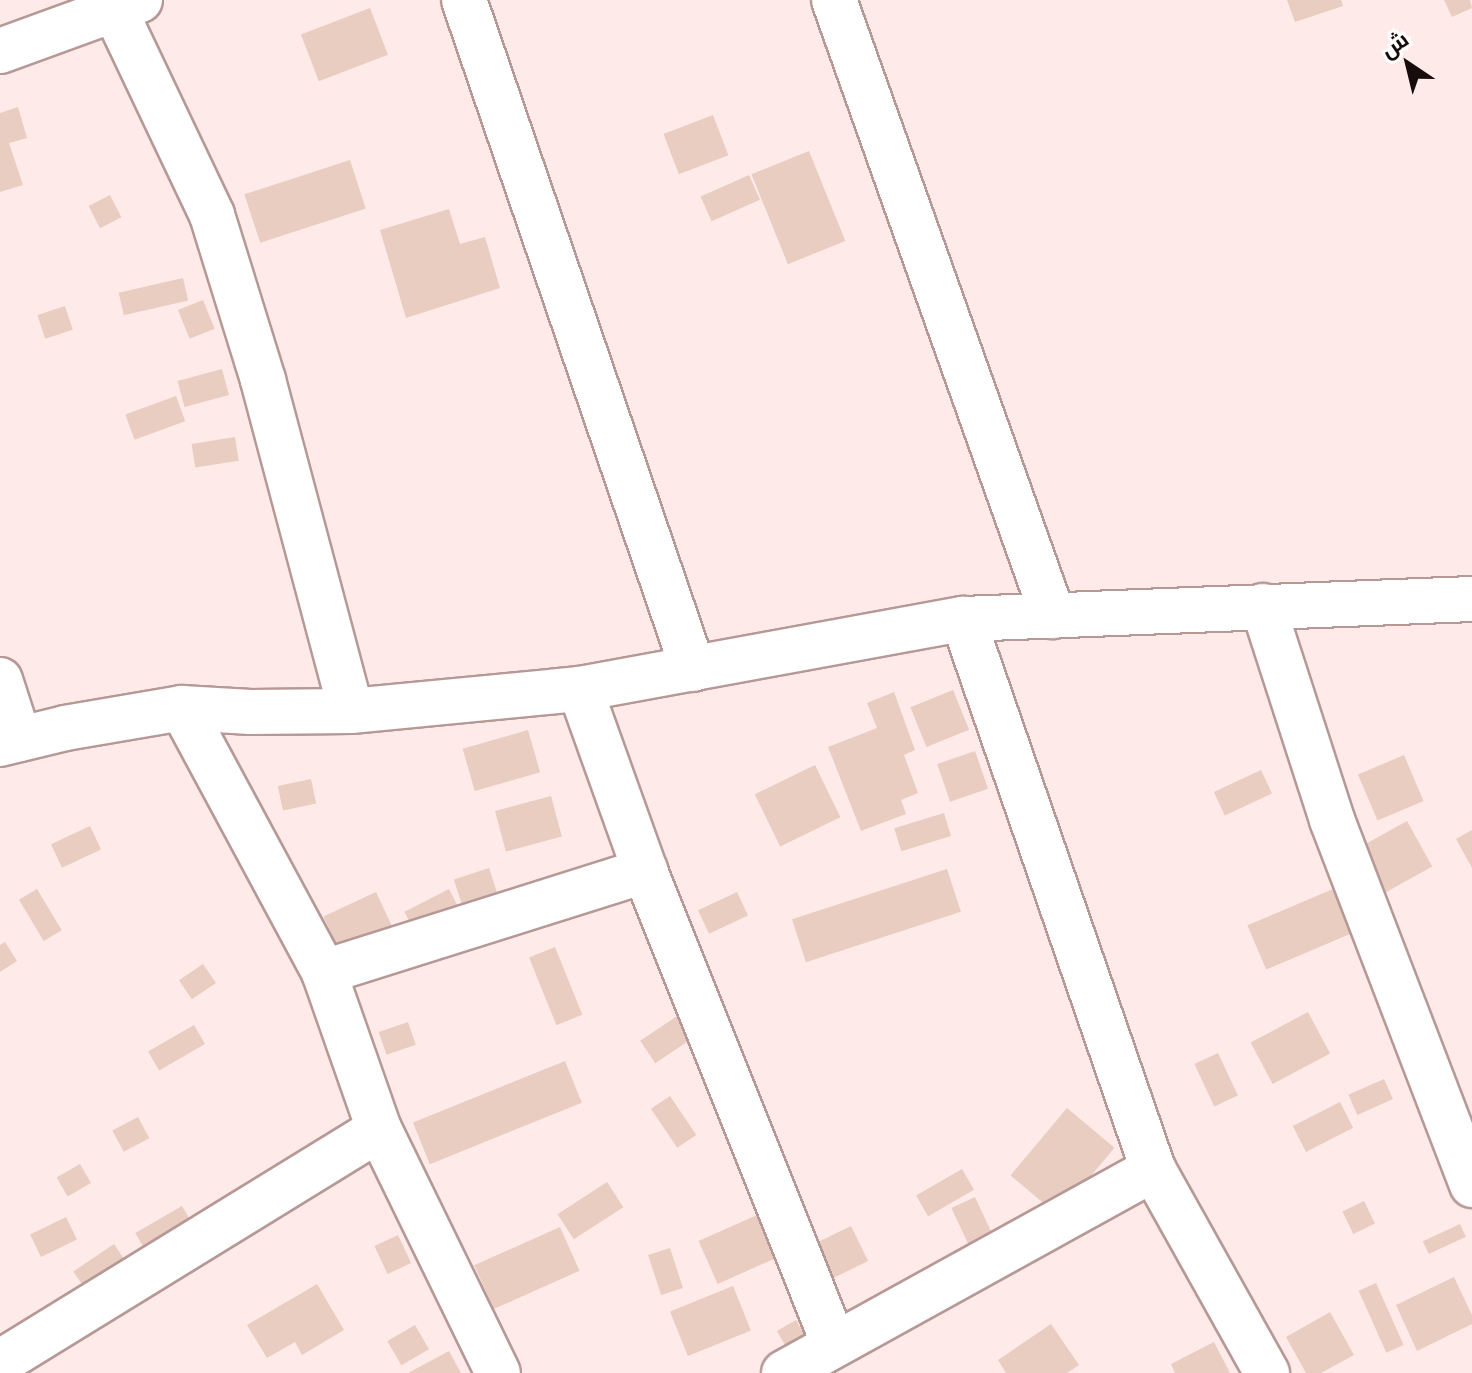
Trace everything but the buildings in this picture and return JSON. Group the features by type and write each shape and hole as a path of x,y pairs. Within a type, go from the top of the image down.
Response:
{"street":[{"path":"464,0 693,669"},
{"path":"834,0 1053,616"},
{"path":"0,51 121,3 212,215 263,380 351,711"},
{"path":"0,680 9,741 182,708 251,712 351,711 580,689 963,619 1472,599"},
{"path":"1263,606 1332,820 1472,1185"},
{"path":"963,619 1153,1169 1267,1373"},
{"path":"580,689 645,871 834,1344"},
{"path":"182,708 324,972 379,1129 498,1373"},
{"path":"324,972 645,871"},
{"path":"11,1354 379,1129"},
{"path":"784,1373 1153,1169"}]}
